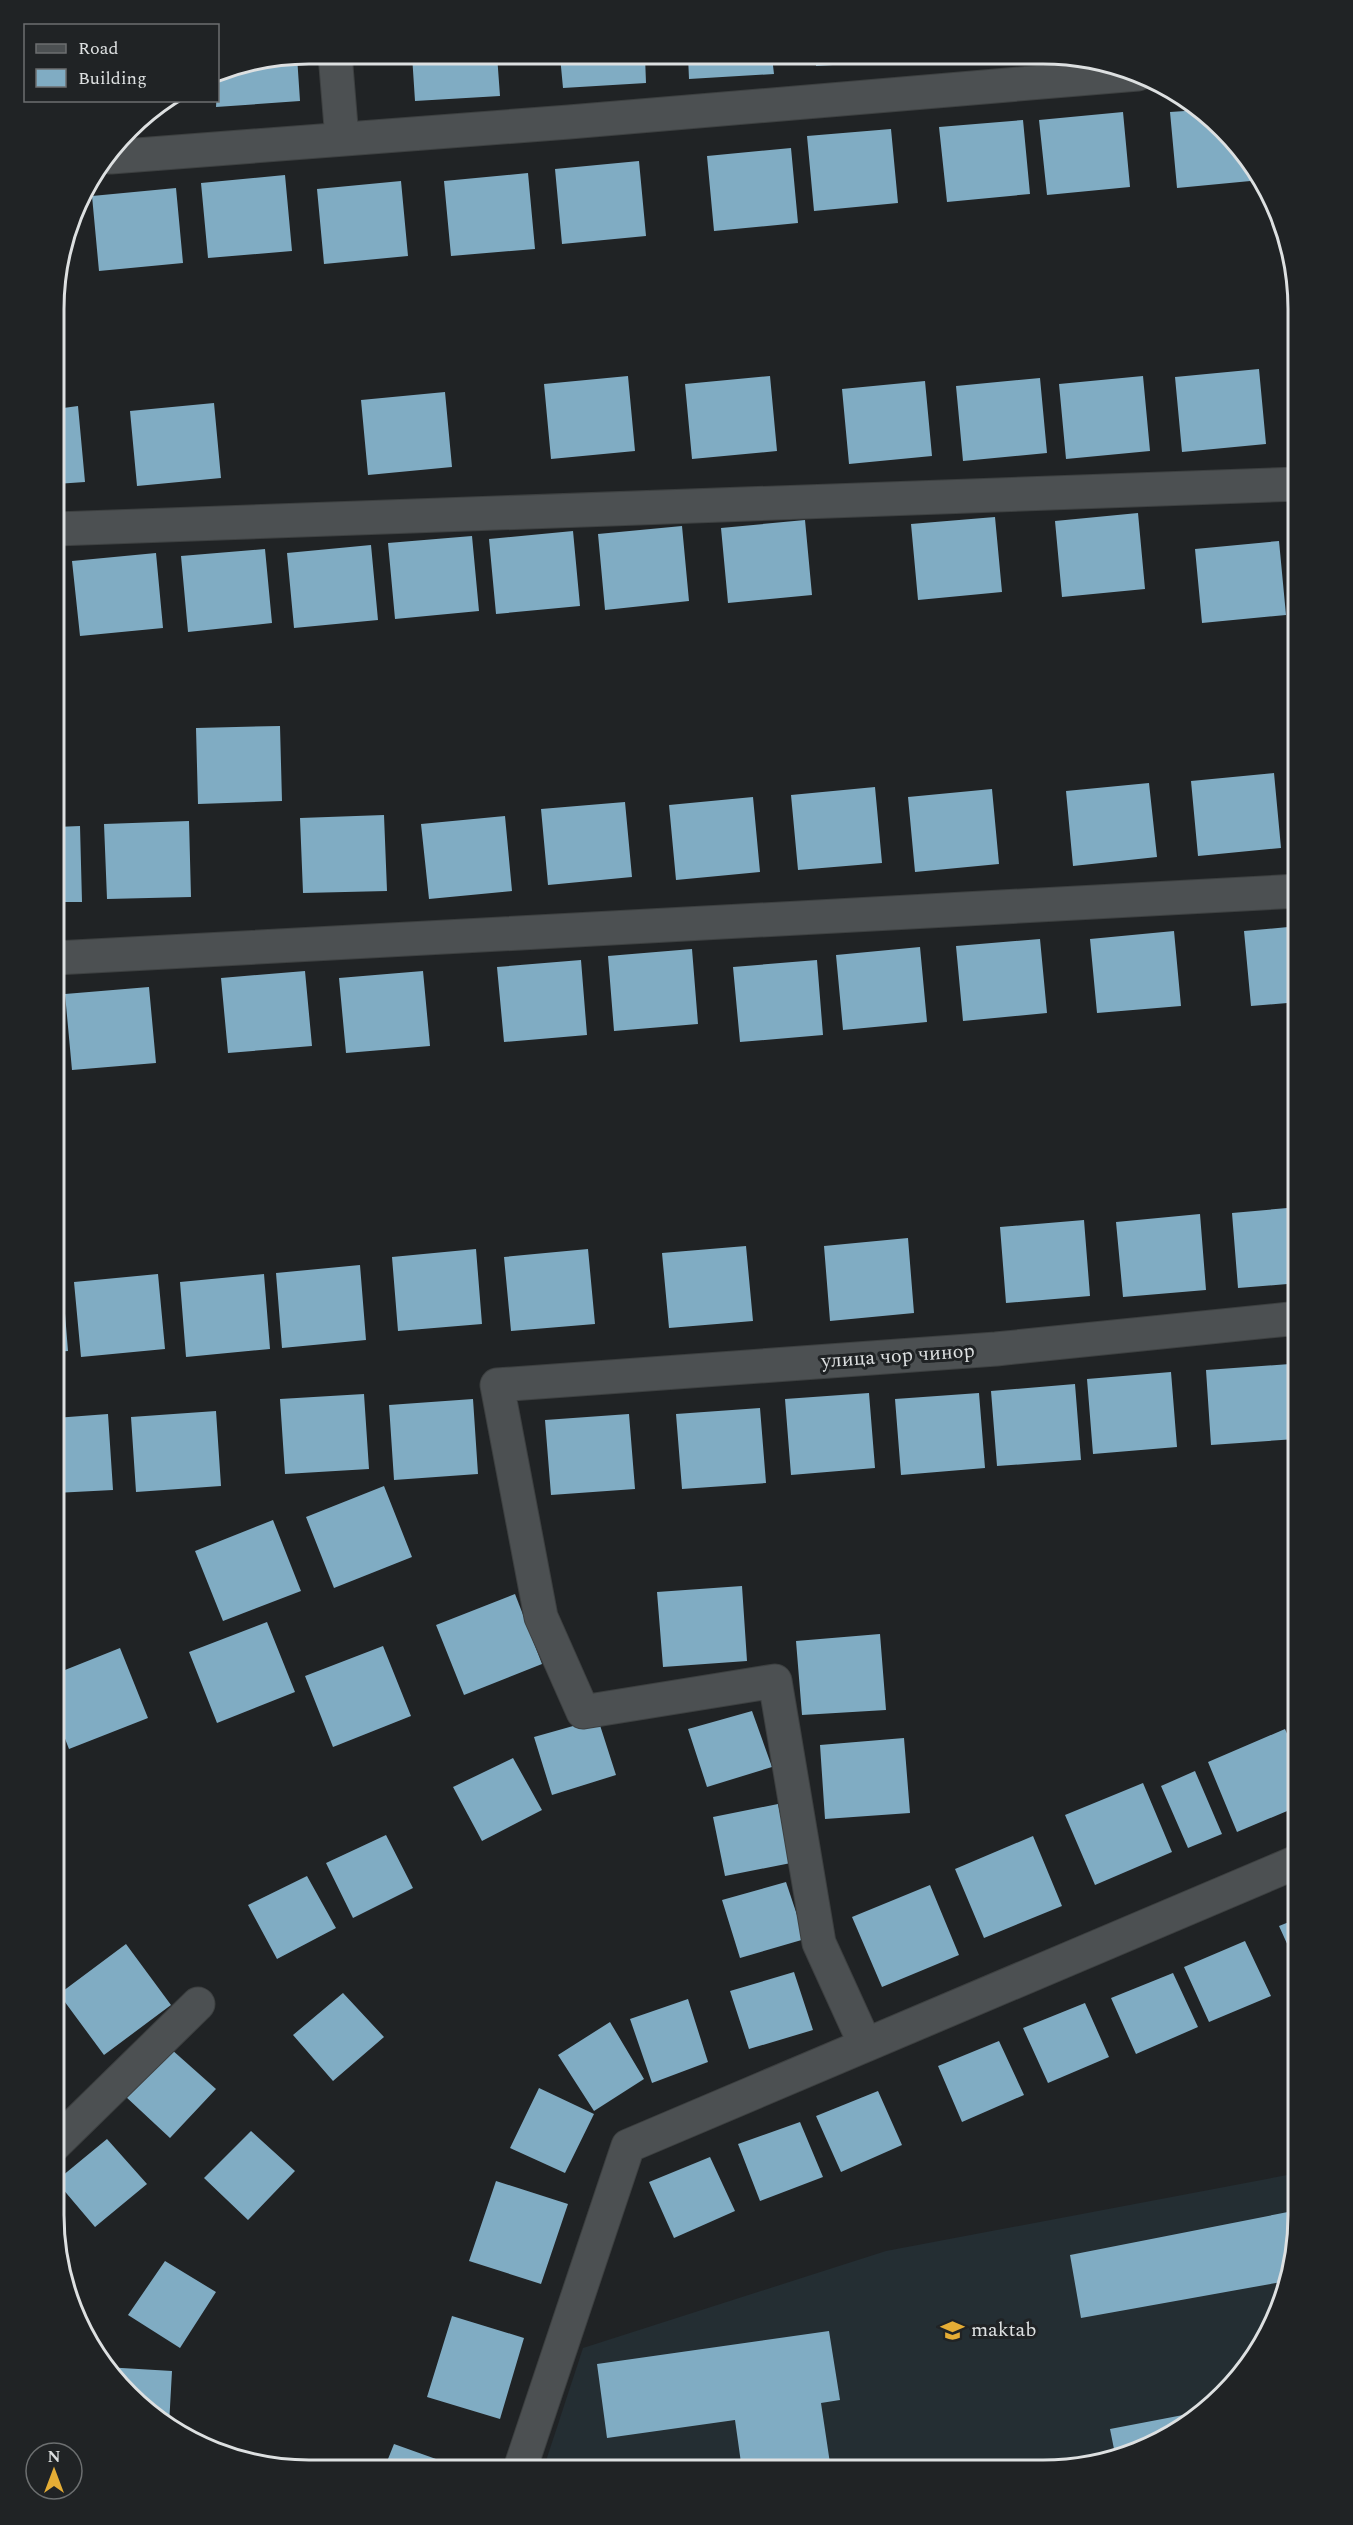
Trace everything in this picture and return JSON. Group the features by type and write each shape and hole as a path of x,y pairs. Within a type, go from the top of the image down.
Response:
{"street":[{"path":"336,64 342,139"},
{"path":"118,156 1117,76"},
{"path":"64,529 1288,484"},
{"path":"64,958 1288,892"},
{"name":"улица чор чинор","path":"865,2044 819,1943 775,1681 583,1712 541,1617 497,1385 996,1349 1288,1319"},
{"path":"523,2460 628,2146 1288,1866"},
{"path":"64,2135 198,2004"}],"shaded area":[{"name":"maktab","path":"1288,2175 1288,2232 1284,2263 1276,2294 1256,2338 1228,2377 1193,2410 1166,2428 1122,2448 1091,2456 1060,2460 546,2460 583,2348 886,2251"}],"building":[{"path":"413,64 498,64 500,96 415,101"},
{"path":"561,64 645,64 646,83 563,88"},
{"path":"688,64 773,64 774,74 689,79"},
{"path":"816,64 850,64 816,66"},
{"path":"298,65 300,101 216,107 216,102 219,102 219,82 262,69"},
{"path":"1187,111 1205,125 1228,148 1252,181 1177,188 1170,112"},
{"path":"1123,112 1130,187 1047,195 1039,120"},
{"path":"1023,120 1030,194 947,202 939,127"},
{"path":"891,129 898,203 814,211 807,136"},
{"path":"791,148 798,223 714,231 707,156"},
{"path":"639,161 646,236 562,244 555,169"},
{"path":"528,173 535,249 451,256 444,181"},
{"path":"285,175 292,251 208,258 201,183"},
{"path":"401,181 408,256 324,264 317,189"},
{"path":"176,188 183,263 99,271 93,196"},
{"path":"1259,369 1266,444 1182,452 1175,377"},
{"path":"628,376 635,451 551,459 544,384"},
{"path":"770,376 777,451 692,459 685,384"},
{"path":"1143,376 1150,451 1066,459 1059,384"},
{"path":"1040,378 1047,453 963,461 956,386"},
{"path":"925,381 932,456 849,464 842,389"},
{"path":"445,392 452,467 368,475 361,400"},
{"path":"214,403 221,478 137,486 130,411"},
{"path":"78,406 85,482 64,483 64,408"},
{"path":"1138,513 1145,589 1062,597 1055,521"},
{"path":"995,517 1002,592 918,600 911,524"},
{"path":"805,520 812,595 728,603 721,528"},
{"path":"682,526 689,601 605,610 598,534"},
{"path":"573,531 580,606 496,614 489,539"},
{"path":"472,536 479,611 395,619 388,543"},
{"path":"1279,541 1286,615 1202,623 1195,549"},
{"path":"371,545 378,620 294,628 287,553"},
{"path":"265,549 272,623 188,632 181,556"},
{"path":"156,553 163,628 80,636 72,561"},
{"path":"280,726 282,801 198,804 196,728"},
{"path":"1274,773 1281,848 1198,856 1191,781"},
{"path":"1149,783 1157,857 1073,866 1066,791"},
{"path":"875,787 882,863 798,870 791,795"},
{"path":"992,789 999,864 915,872 908,797"},
{"path":"753,797 760,872 676,880 669,805"},
{"path":"625,802 632,877 548,885 541,809"},
{"path":"384,815 387,891 303,893 300,818"},
{"path":"505,816 512,891 429,899 421,824"},
{"path":"189,821 191,897 107,899 104,824"},
{"path":"80,826 82,902 64,902 64,827"},
{"path":"1288,927 1288,1003 1251,1006 1244,931"},
{"path":"1174,931 1181,1006 1097,1013 1090,939"},
{"path":"1040,939 1047,1013 963,1021 956,946"},
{"path":"920,947 927,1022 843,1030 836,955"},
{"path":"692,949 698,1024 614,1031 608,956"},
{"path":"581,960 587,1035 504,1042 497,967"},
{"path":"817,960 823,1035 740,1042 733,967"},
{"path":"305,971 312,1046 228,1053 221,978"},
{"path":"423,971 430,1046 346,1053 339,978"},
{"path":"149,987 156,1063 72,1070 65,994"},
{"path":"1288,1208 1288,1284 1238,1288 1232,1213"},
{"path":"1200,1214 1206,1290 1123,1297 1116,1222"},
{"path":"1084,1220 1090,1296 1006,1303 1000,1227"},
{"path":"908,1238 914,1313 830,1321 824,1246"},
{"path":"746,1246 753,1321 669,1328 662,1253"},
{"path":"476,1249 482,1324 398,1331 392,1257"},
{"path":"588,1249 595,1324 511,1331 504,1257"},
{"path":"360,1265 366,1340 282,1348 276,1273"},
{"path":"158,1274 165,1349 81,1357 74,1282"},
{"path":"264,1274 270,1349 186,1357 180,1282"},
{"path":"64,1301 68,1351 64,1351"},
{"path":"1288,1364 1288,1440 1211,1445 1206,1370"},
{"path":"1171,1372 1177,1447 1093,1454 1087,1379"},
{"path":"1075,1384 1081,1460 997,1466 991,1391"},
{"path":"869,1393 875,1468 791,1475 785,1399"},
{"path":"979,1393 985,1468 901,1475 895,1399"},
{"path":"364,1394 369,1469 285,1474 280,1399"},
{"path":"473,1399 478,1474 394,1480 389,1405"},
{"path":"760,1408 766,1483 682,1489 676,1414"},
{"path":"216,1411 221,1486 136,1492 131,1417"},
{"path":"108,1414 113,1490 64,1493 64,1417"},
{"path":"629,1414 635,1489 551,1495 545,1420"},
{"path":"384,1486 412,1557 334,1588 306,1517"},
{"path":"273,1520 301,1591 223,1621 195,1551"},
{"path":"742,1586 747,1661 663,1667 657,1592"},
{"path":"515,1594 542,1664 464,1695 436,1625"},
{"path":"267,1622 295,1692 217,1723 189,1652"},
{"path":"880,1634 886,1710 802,1715 796,1641"},
{"path":"383,1646 411,1716 333,1747 305,1676"},
{"path":"120,1648 148,1718 69,1749 64,1736 64,1670"},
{"path":"752,1711 772,1767 707,1787 688,1729"},
{"path":"598,1719 616,1775 552,1795 534,1737"},
{"path":"1285,1729 1288,1736 1288,1811 1237,1832 1208,1762"},
{"path":"904,1738 910,1813 825,1819 820,1745"},
{"path":"513,1758 542,1810 482,1841 453,1787"},
{"path":"1195,1771 1222,1834 1188,1848 1161,1786"},
{"path":"1143,1783 1172,1852 1095,1885 1065,1815"},
{"path":"778,1804 791,1863 725,1876 713,1817"},
{"path":"386,1835 413,1888 353,1918 326,1863"},
{"path":"1033,1836 1062,1906 984,1938 955,1869"},
{"path":"307,1876 336,1928 277,1959 248,1905"},
{"path":"786,1882 805,1939 740,1958 722,1900"},
{"path":"930,1885 959,1955 882,1987 852,1917"},
{"path":"1288,1922 1288,1946 1279,1926"},
{"path":"1245,1941 1271,1996 1209,2022 1184,1967"},
{"path":"126,1944 171,2005 104,2055 64,2001 64,1990"},
{"path":"794,1972 813,2030 749,2049 730,1991"},
{"path":"1173,1973 1198,2027 1136,2054 1111,1998"},
{"path":"343,1993 384,2037 333,2081 293,2035"},
{"path":"688,1999 708,2062 652,2083 630,2019"},
{"path":"1085,2003 1109,2057 1048,2083 1023,2028"},
{"path":"610,2022 644,2079 594,2111 558,2055"},
{"path":"999,2041 1024,2095 962,2122 938,2066"},
{"path":"171,2049 216,2089 170,2138 125,2096"},
{"path":"539,2088 594,2114 565,2173 510,2148"},
{"path":"878,2091 902,2145 841,2172 816,2116"},
{"path":"800,2122 823,2177 760,2201 738,2144"},
{"path":"251,2131 295,2171 248,2220 204,2178"},
{"path":"107,2139 147,2184 95,2227 64,2190 64,2174"},
{"path":"710,2157 735,2211 674,2238 649,2182"},
{"path":"496,2181 568,2204 541,2284 469,2261"},
{"path":"1288,2212 1286,2248 1279,2282 1081,2318 1070,2255"},
{"path":"165,2261 216,2292 180,2348 128,2315"},
{"path":"452,2316 524,2338 500,2419 427,2397"},
{"path":"829,2331 840,2400 821,2403 830,2460 741,2460 735,2420 607,2438 597,2364"},
{"path":"117,2368 172,2371 169,2417 136,2389"},
{"path":"1187,2414 1152,2435 1114,2450 1110,2429"},
{"path":"394,2444 439,2460 388,2460"}],"place":[{"name":"maktab","path":"953,2330"}]}
